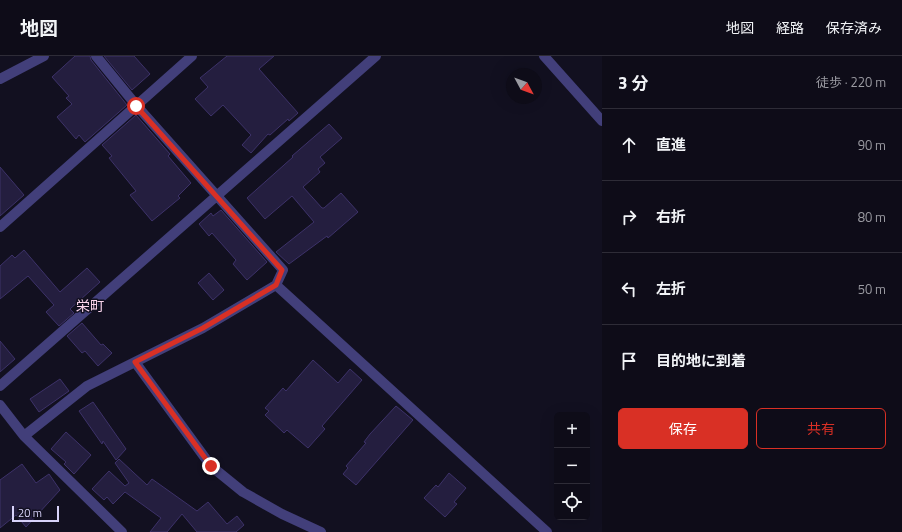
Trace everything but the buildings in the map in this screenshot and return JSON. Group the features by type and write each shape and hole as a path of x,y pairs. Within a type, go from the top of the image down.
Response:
{"street":[{"path":"0,79 44,56"},
{"path":"24,436 87,386 203,328 276,285 282,270 136,106 96,56"},
{"path":"0,227 192,56"},
{"path":"0,386 376,56"},
{"path":"544,56 602,121"},
{"path":"276,285 547,532"},
{"path":"135,362 211,466 243,492 282,514 321,532"},
{"path":"0,405 24,436 122,532"}],"district":[{"name":"栄町","path":"90,306"}],"route":[{"path":"136,106 282,270 276,285 203,328 135,362 211,466"}]}
